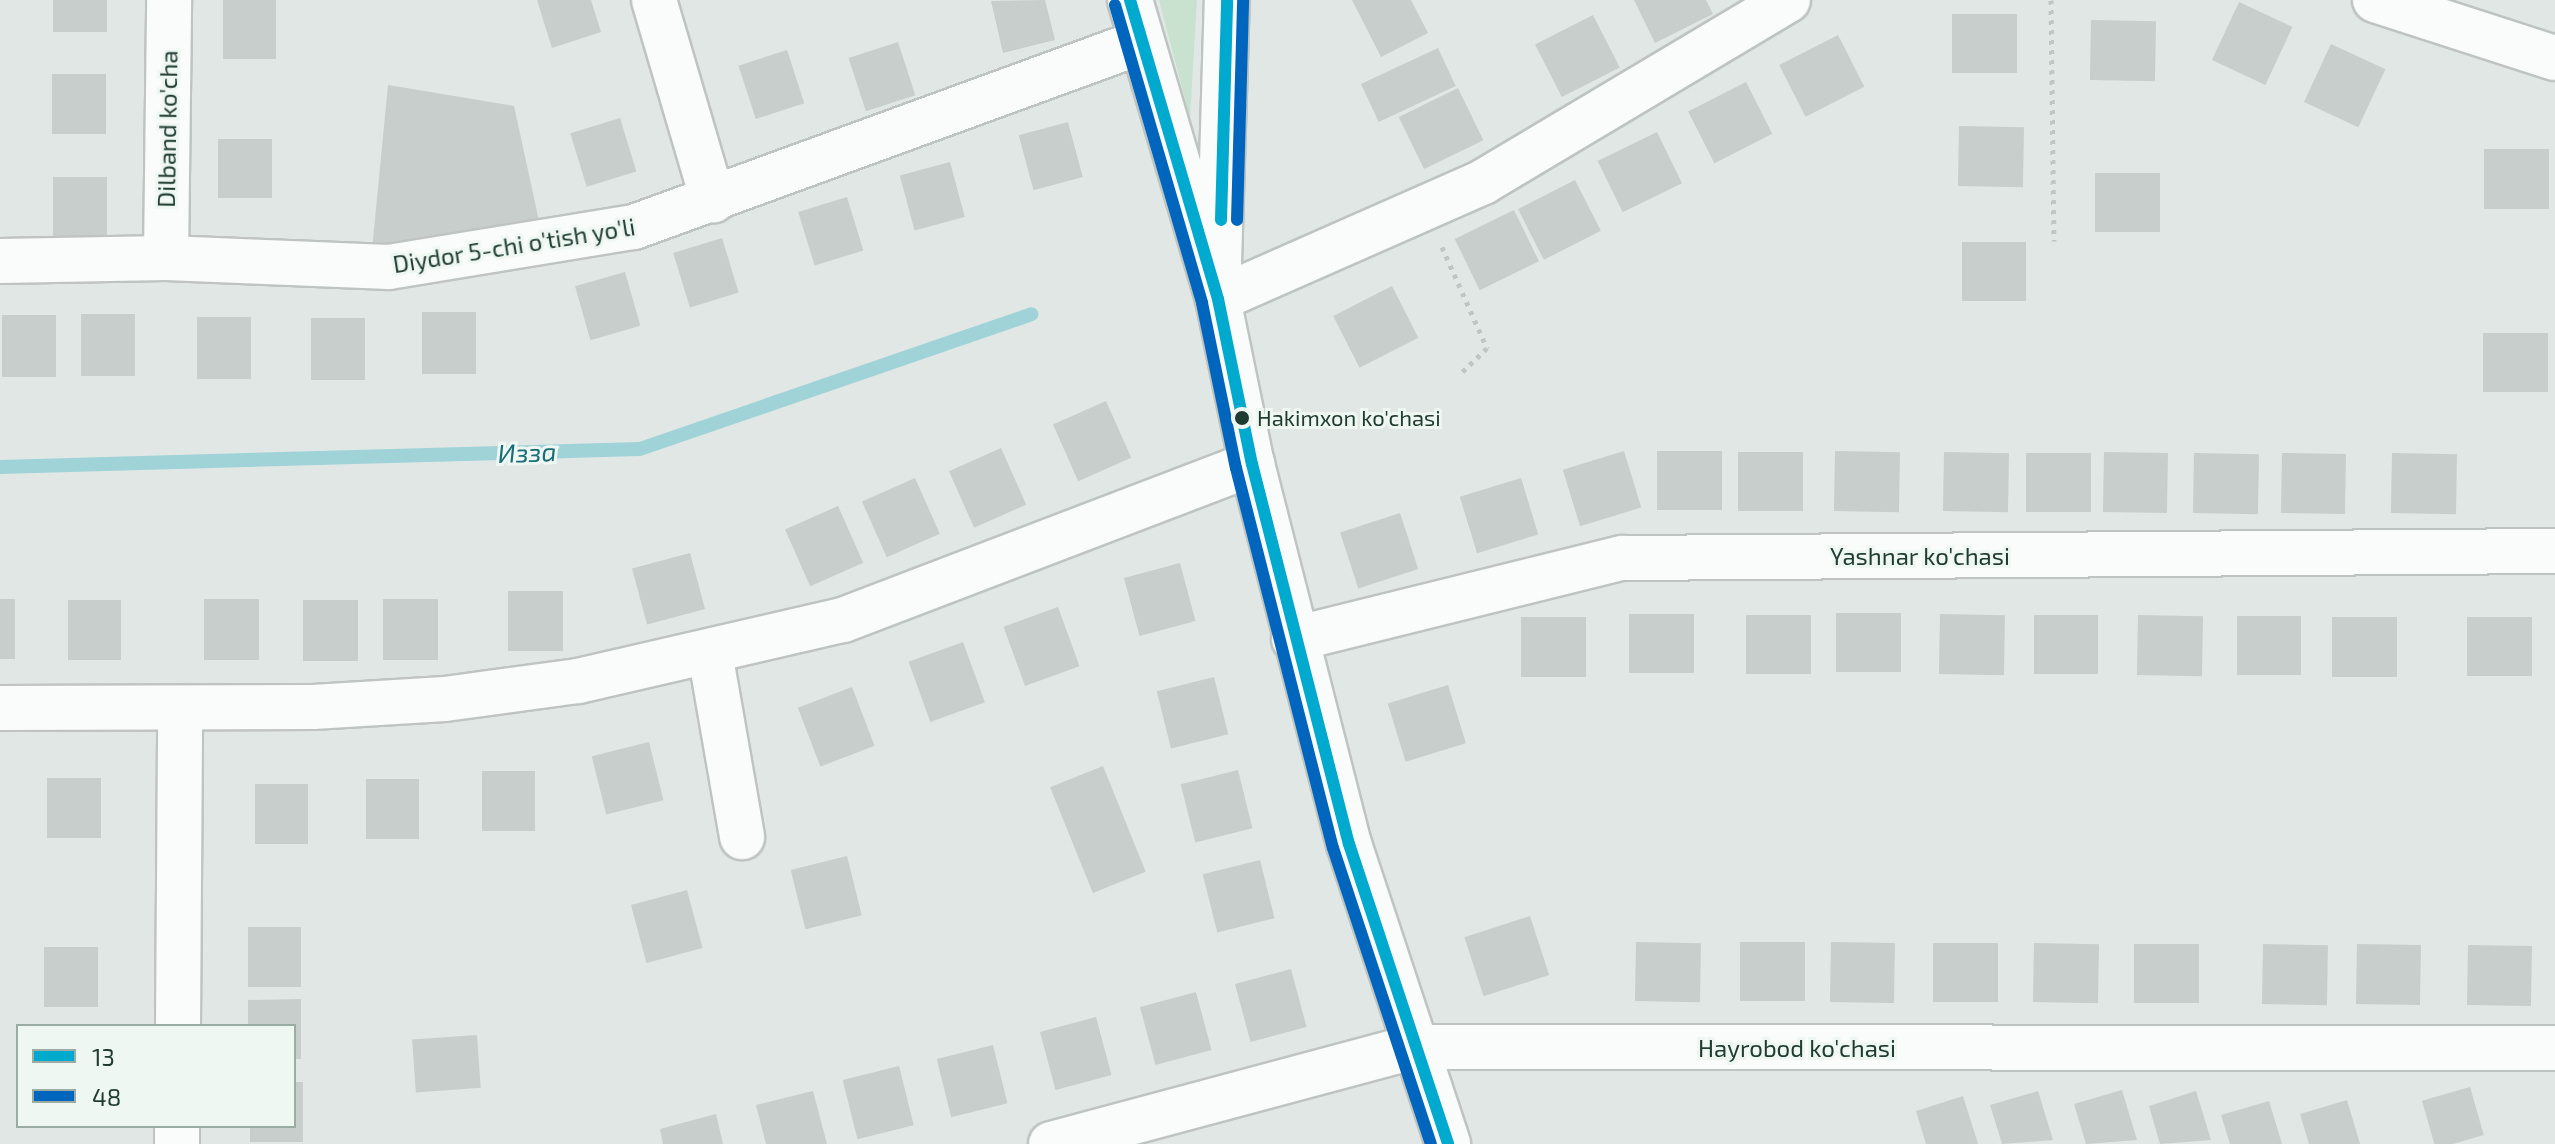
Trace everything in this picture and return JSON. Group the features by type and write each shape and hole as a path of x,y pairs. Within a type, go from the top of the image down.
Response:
{"street":[{"name":"Dilband ko'cha","path":"166,258 169,0"},
{"path":"654,0 713,200"},
{"path":"1130,0 1218,299 1252,464 1294,639 1349,844 1412,1047 1448,1144"},
{"path":"1218,299 1483,182 1788,0"},
{"path":"2375,0 2555,58"},
{"path":"1218,299 1236,3"},
{"name":"Diydor 5-chi o'tish yo'li","path":"0,261 166,258 389,267 634,227 1141,42"},
{"path":"0,708 180,709 445,699 578,681 843,620 1252,464"},
{"name":"Yashnar ko'chasi","path":"1294,639 1622,558 2555,551"},
{"path":"710,653 742,837"},
{"path":"178,1024 180,709"},
{"name":"Hayrobod ko'chasi","path":"1051,1144 1412,1047 2555,1048"}],"path":[{"path":"2051,0 2054,241"},
{"path":"1425,209 1487,348 1460,374"}],"green space":[{"path":"1159,0 1197,0 1190,118"}],"building":[{"path":"53,0 107,0 107,32 53,32"},
{"path":"223,0 276,0 276,59 223,59"},
{"path":"537,0 591,0 601,32 552,48"},
{"path":"1045,0 1055,40 1003,53 991,1"},
{"path":"1352,0 1411,0 1428,33 1381,57"},
{"path":"1634,0 1706,0 1713,14 1655,43"},
{"path":"2239,2 2292,27 2265,85 2212,60"},
{"path":"1952,14 2017,14 2017,73 1952,73"},
{"path":"1593,15 1620,68 1562,97 1535,45"},
{"path":"2091,20 2156,21 2155,81 2090,80"},
{"path":"1838,35 1864,87 1806,117 1779,65"},
{"path":"898,42 915,95 866,111 849,58"},
{"path":"2331,44 2385,69 2358,127 2304,102"},
{"path":"1438,48 1456,86 1379,122 1361,84"},
{"path":"787,50 804,103 756,119 738,66"},
{"path":"52,74 106,74 106,134 52,134"},
{"path":"1746,82 1772,134 1714,163 1688,112"},
{"path":"388,85 514,106 541,230 372,250"},
{"path":"1458,88 1483,140 1424,169 1399,117"},
{"path":"620,118 636,172 587,187 570,133"},
{"path":"1068,122 1083,177 1033,190 1019,135"},
{"path":"1959,126 2024,127 2023,187 1958,186"},
{"path":"1657,132 1682,183 1623,212 1598,161"},
{"path":"218,139 272,139 272,198 218,198"},
{"path":"2484,149 2549,149 2549,209 2484,209"},
{"path":"950,162 965,217 915,231 900,175"},
{"path":"2095,173 2160,173 2160,232 2095,232"},
{"path":"53,177 107,177 107,237 53,237"},
{"path":"1575,180 1601,231 1544,260 1518,209"},
{"path":"847,197 863,251 815,265 798,212"},
{"path":"1514,210 1539,261 1480,290 1455,239"},
{"path":"722,238 739,293 690,307 673,253"},
{"path":"1962,242 2026,242 2026,301 1962,301"},
{"path":"625,272 640,326 590,340 575,286"},
{"path":"1392,286 1418,338 1360,368 1333,316"},
{"path":"422,312 476,312 476,374 422,374"},
{"path":"81,314 135,314 135,376 81,376"},
{"path":"2,315 56,315 56,377 2,377"},
{"path":"197,317 251,317 251,379 197,379"},
{"path":"311,318 365,318 365,380 311,380"},
{"path":"2483,333 2548,333 2548,392 2483,392"},
{"path":"1106,401 1131,458 1078,481 1053,425"},
{"path":"1001,448 1026,505 974,528 949,471"},
{"path":"1624,451 1641,507 1580,526 1563,470"},
{"path":"1657,451 1722,451 1722,510 1657,510"},
{"path":"1835,451 1900,452 1899,512 1834,511"},
{"path":"1738,452 1803,452 1803,511 1738,511"},
{"path":"1944,452 2009,453 2008,512 1943,511"},
{"path":"2104,452 2168,453 2167,513 2103,512"},
{"path":"2026,453 2091,453 2091,512 2026,512"},
{"path":"2194,453 2259,454 2258,514 2193,513"},
{"path":"2282,453 2346,454 2345,514 2281,513"},
{"path":"2392,453 2457,454 2456,514 2391,513"},
{"path":"915,478 940,534 887,557 862,502"},
{"path":"1521,478 1538,534 1477,553 1460,497"},
{"path":"838,506 863,563 810,586 785,530"},
{"path":"1400,513 1418,569 1358,589 1340,532"},
{"path":"690,553 705,609 647,625 632,569"},
{"path":"1180,563 1196,621 1140,636 1124,578"},
{"path":"508,591 563,591 563,651 508,651"},
{"path":"0,599 15,599 15,659 0,659"},
{"path":"204,599 259,599 259,660 204,660"},
{"path":"383,599 438,599 438,660 383,660"},
{"path":"68,600 121,600 121,660 68,660"},
{"path":"303,600 358,600 358,661 303,661"},
{"path":"1058,607 1080,666 1025,686 1003,627"},
{"path":"1836,613 1901,613 1901,672 1836,672"},
{"path":"1629,614 1694,614 1694,673 1629,673"},
{"path":"1940,614 2005,615 2004,675 1939,674"},
{"path":"1746,615 1811,615 1811,674 1746,674"},
{"path":"2034,615 2098,615 2098,674 2034,674"},
{"path":"2138,615 2203,616 2202,676 2137,675"},
{"path":"2237,616 2301,616 2301,675 2237,675"},
{"path":"1521,617 1586,617 1586,677 1521,677"},
{"path":"2332,617 2397,617 2397,677 2332,677"},
{"path":"2467,617 2532,617 2532,676 2467,676"},
{"path":"963,642 985,702 930,722 908,662"},
{"path":"1214,677 1228,734 1171,749 1157,691"},
{"path":"1448,685 1466,743 1406,762 1388,703"},
{"path":"852,687 875,746 820,767 798,708"},
{"path":"649,742 664,800 606,814 592,756"},
{"path":"1103,766 1146,872 1093,893 1050,787"},
{"path":"1238,770 1253,828 1195,842 1181,784"},
{"path":"482,771 535,771 535,831 482,831"},
{"path":"47,778 101,778 101,838 47,838"},
{"path":"366,779 419,779 419,839 366,839"},
{"path":"255,784 308,784 308,844 255,844"},
{"path":"847,856 862,915 805,929 791,870"},
{"path":"1260,860 1275,918 1217,932 1203,874"},
{"path":"687,890 703,948 647,963 631,905"},
{"path":"1530,916 1549,975 1484,996 1464,937"},
{"path":"248,927 301,927 301,987 248,987"},
{"path":"1636,942 1701,943 1700,1002 1635,1001"},
{"path":"1740,942 1805,942 1805,1001 1740,1001"},
{"path":"1831,942 1895,943 1894,1003 1830,1002"},
{"path":"1933,943 1998,943 1998,1002 1933,1002"},
{"path":"2034,943 2099,944 2098,1003 2033,1002"},
{"path":"2134,944 2199,944 2199,1003 2134,1003"},
{"path":"2263,944 2328,945 2327,1005 2262,1004"},
{"path":"2357,944 2421,945 2420,1005 2356,1004"},
{"path":"2468,945 2532,946 2531,1006 2467,1005"},
{"path":"44,947 98,947 98,1007 44,1007"},
{"path":"1291,969 1307,1027 1251,1042 1235,984"},
{"path":"1196,992 1212,1050 1156,1065 1140,1007"},
{"path":"301,999 301,1059 296,1059 296,1024 248,1024 248,1000"},
{"path":"1096,1017 1112,1075 1056,1090 1040,1032"},
{"path":"477,1035 481,1088 416,1092 412,1040"},
{"path":"993,1045 1008,1103 951,1117 937,1059"},
{"path":"899,1066 914,1125 857,1139 843,1080"},
{"path":"296,1082 303,1082 303,1142 250,1142 250,1128 296,1128"},
{"path":"2470,1087 2484,1135 2453,1144 2434,1144 2422,1101"},
{"path":"2122,1090 2137,1140 2086,1144 2074,1104"},
{"path":"813,1091 827,1144 766,1144 756,1105"},
{"path":"2038,1091 2053,1140 2002,1144 1990,1105"},
{"path":"2196,1091 2211,1140 2160,1144 2149,1106"},
{"path":"1963,1096 1978,1144 1926,1144 1916,1111"},
{"path":"2347,1100 2360,1144 2309,1144 2300,1114"},
{"path":"2269,1101 2282,1144 2230,1144 2221,1115"},
{"path":"716,1114 723,1144 663,1144 660,1129"}],"waterway":[{"name":"Изза","path":"0,467 640,449 1031,314"}],"transit line":[{"name":"13","path":"1130,0 1218,299 1252,464 1349,844 1448,1144"},
{"name":"13","path":"1221,220 1227,0"},
{"name":"48","path":"1237,220 1243,0"},
{"name":"48","path":"1115,5 1202,303 1236,468 1333,848 1431,1144"}],"place":[{"name":"Hakimxon ko'chasi","path":"1242,418"}]}
